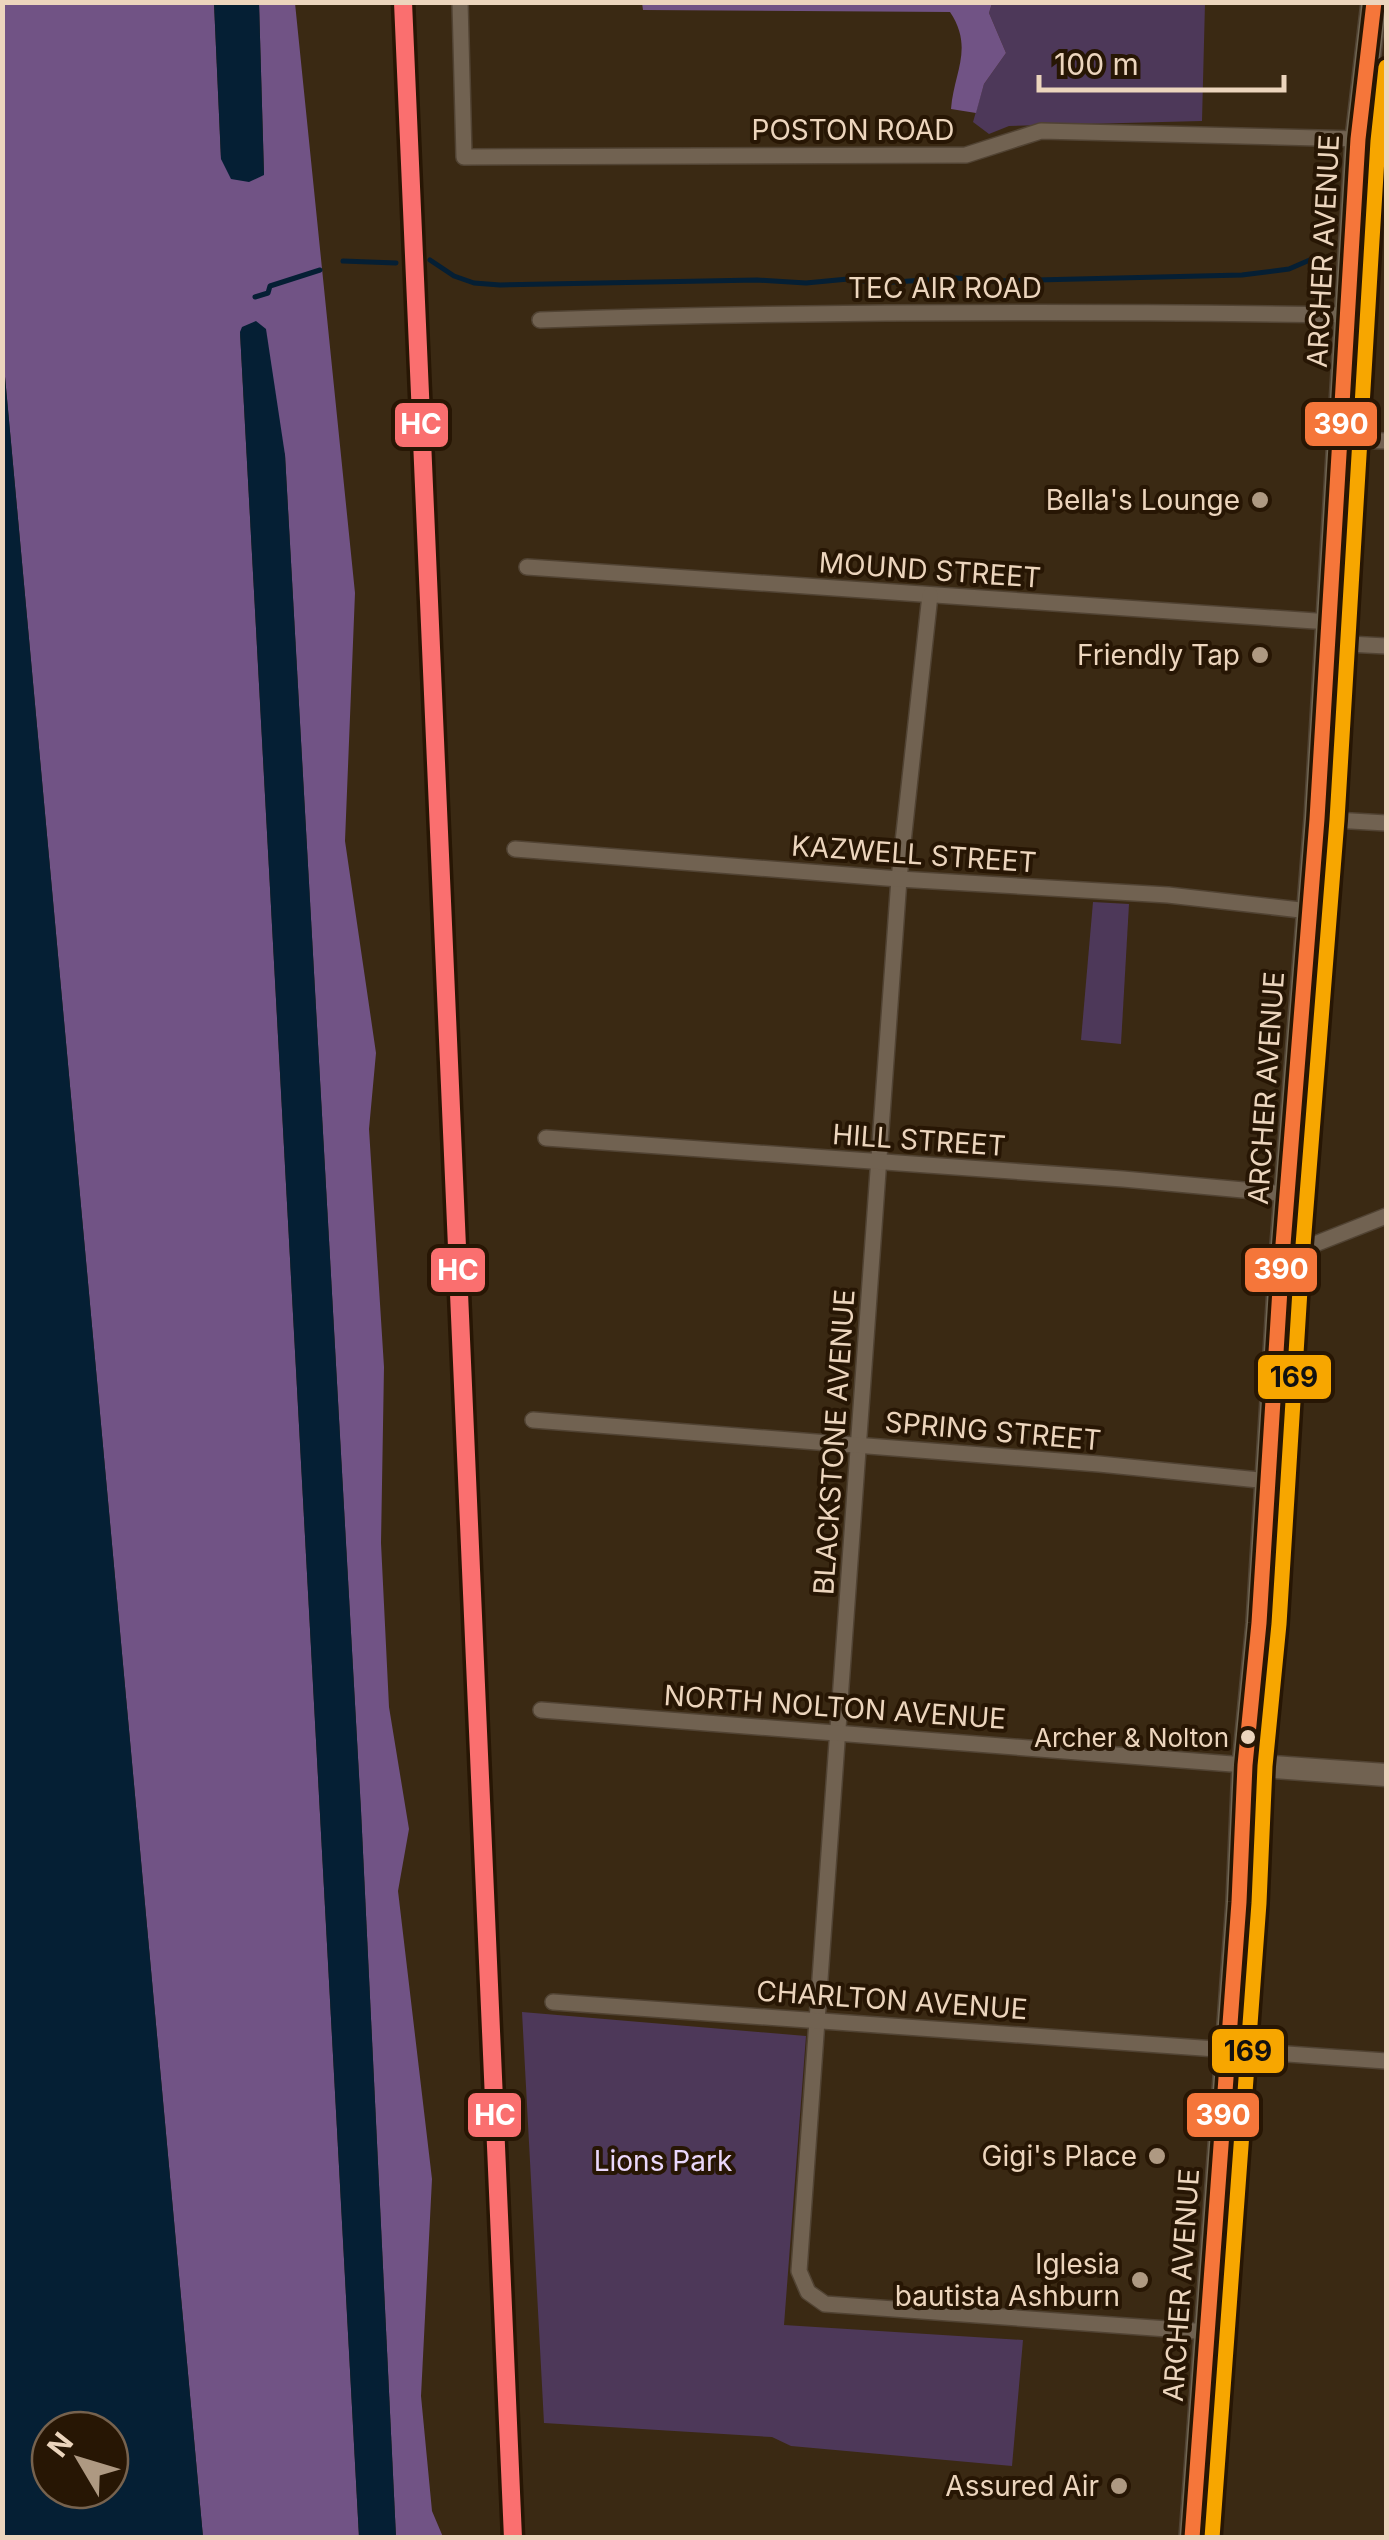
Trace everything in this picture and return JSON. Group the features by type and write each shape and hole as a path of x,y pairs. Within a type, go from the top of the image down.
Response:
{"main road":[{"name":"ARCHER AVENUE","path":"1192,2538 1239,1902 1244,1765 1259,1623 1282,1257 1317,819 1358,139 1374,2"}],"street":[{"name":"POSTON ROAD","path":"460,2 464,157 966,156 1041,131 1358,139"},
{"name":"TEC AIR ROAD","path":"540,320 978,312 1350,314"},
{"path":"1342,440 1386,441"},
{"name":"MOUND STREET","path":"527,567 930,595 1329,632 1386,646"},
{"name":"BLACKSTONE AVENUE","path":"930,595 899,879 799,2271 808,2292 825,2304 1208,2332"},
{"path":"1317,819 1386,823"},
{"name":"KAZWELL STREET","path":"515,849 1168,895 1309,911"},
{"name":"HILL STREET","path":"546,1138 1287,1194"},
{"path":"1282,1257 1386,1216"},
{"name":"SPRING STREET","path":"533,1420 1269,1481"},
{"name":"NORTH NOLTON AVENUE","path":"541,1710 1244,1765"},
{"path":"1244,1765 1386,1775"},
{"name":"CHARLTON AVENUE","path":"554,2002 1386,2061"}],"green space":[{"path":"992,3 1205,3 1202,121 1009,126 989,134 973,122 984,84 1006,53 989,13"},
{"path":"1093,902 1129,904 1121,1044 1081,1040"},
{"name":"Lions Park","path":"522,2012 806,2036 784,2325 1023,2340 1012,2466 791,2446 772,2437 544,2423"}],"shaded area":[{"path":"2,3 214,3 221,159 264,174 259,3 295,3 355,593 345,841 376,1053 369,1129 384,1367 381,1543 389,1707 409,1829 398,1891 432,2179 421,2396 432,2511 443,2537 396,2537 361,1811 285,455 240,332 359,2537 203,2537 3,355"},
{"path":"642,3 992,3 989,13 1006,53 984,84 976,113 951,109 962,49 950,12 643,10"}],"water":[{"path":"214,3 259,3 264,175 249,182 231,179 221,159"},
{"path":"256,321 266,329 285,455 361,1811 396,2537 359,2537 240,332"},
{"path":"3,355 203,2537 3,2537"}],"waterway":[{"path":"1366,232 1386,210"},
{"path":"430,260 454,276 474,283 500,285 757,280 806,283 848,279 879,283 956,278 993,281 1242,275 1289,269 1319,256"},
{"path":"343,261 396,263"},
{"path":"255,297 268,293 270,286 320,270"}],"transit line":[{"name":"HC","path":"403,2 513,2538"},
{"name":"390","path":"1192,2538 1239,1902 1245,1765 1259,1623 1282,1257 1317,819 1358,139 1374,2"},
{"name":"169","path":"1212,2538 1259,1903 1265,1766 1279,1624 1302,1258 1337,820 1378,141 1386,67"}],"place":[{"name":"Bella's Lounge","path":"1260,500"},
{"name":"Friendly Tap","path":"1260,655"},
{"name":"Archer & Nolton","path":"1248,1737"},
{"name":"Gigi's Place","path":"1157,2156"},
{"name":"Iglesia bautista Ashburn","path":"1140,2280"},
{"name":"Assured Air","path":"1119,2486"}]}
